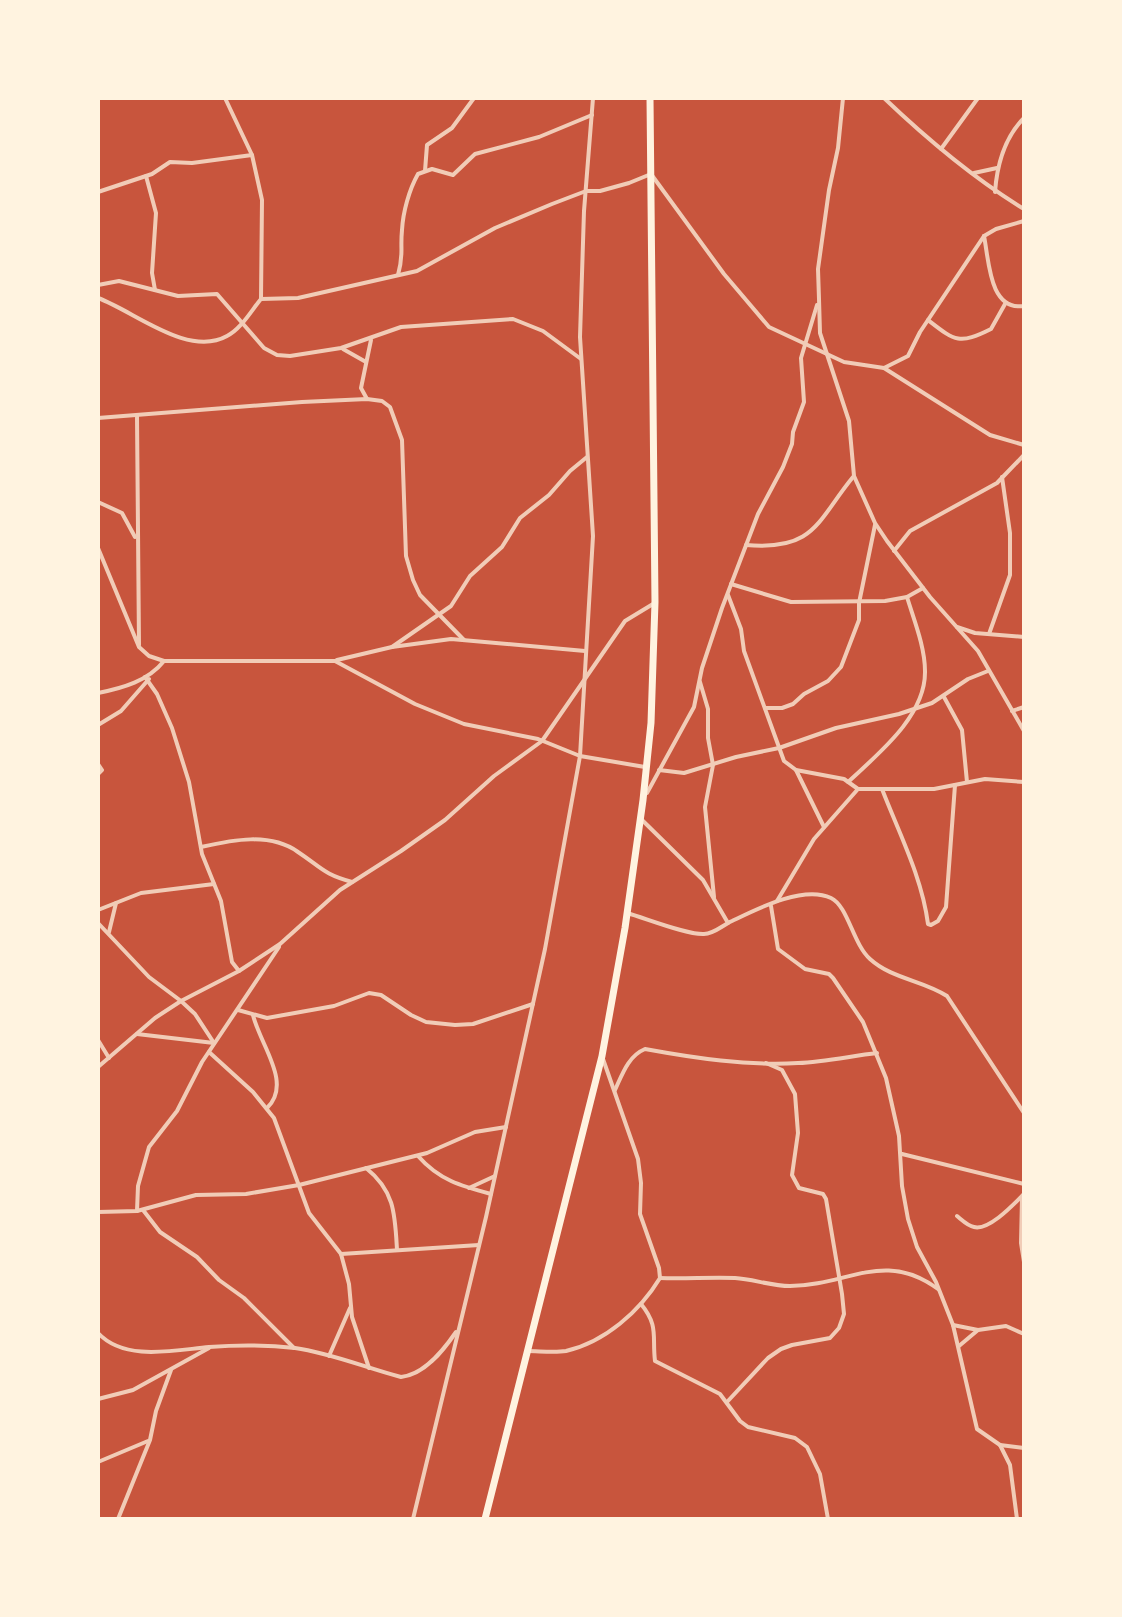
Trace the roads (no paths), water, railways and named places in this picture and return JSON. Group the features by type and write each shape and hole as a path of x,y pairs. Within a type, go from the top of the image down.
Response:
{"highway":[{"path":"485,1519 602,1056 641,819 647,767 655,602 650,98"}],"street":[{"path":"98,298 125,308 164,333 190,341 224,338 261,299 262,200 252,155 225,98"},
{"path":"425,171 427,145 452,128 474,98"},
{"path":"413,1519 533,1004 584,725 583,681 593,536 581,359 586,191 593,98"},
{"path":"843,98 818,269 820,333 849,421 854,476 875,523 923,588 978,651 1024,731"},
{"path":"884,98 995,192 1024,209"},
{"path":"941,149 978,98"},
{"path":"398,275 403,256 402,229 418,174 432,169 453,175 475,154 539,137 592,115"},
{"path":"995,192 997,168 1015,128 1024,118"},
{"path":"98,192 146,176 170,162 192,163 252,155"},
{"path":"972,173 997,168"},
{"path":"261,299 298,298 417,271 495,228 586,191 600,191 651,174 724,274 769,327 844,362 884,368 990,435 1024,445"},
{"path":"146,176 156,213 152,273 155,290"},
{"path":"884,368 908,356 984,236 1024,221"},
{"path":"984,236 993,282 1005,304 1024,306"},
{"path":"98,285 119,281 191,296 217,294 264,348 277,355 290,356 341,348 401,327 513,319 543,331 581,359"},
{"path":"643,800 694,707 731,584 758,514 783,467 804,402 801,358 819,299"},
{"path":"928,320 958,340 991,329 1005,304"},
{"path":"367,399 361,388 371,339"},
{"path":"341,348 366,362"},
{"path":"98,418 367,399 382,401 390,407 398,427 404,462 406,556 420,595 464,640"},
{"path":"137,416 139,647"},
{"path":"894,551 910,531 977,495 1024,455"},
{"path":"392,647 440,617 470,576 502,547 520,518 587,457"},
{"path":"746,545 775,545 813,531 854,476"},
{"path":"989,634 1010,575 1010,533 1002,476"},
{"path":"98,502 122,513 136,541"},
{"path":"765,708 782,708 793,704 835,675 859,620 859,603 875,523"},
{"path":"872,543 887,541"},
{"path":"98,548 139,647 149,656 164,661 335,661 392,647 464,640 585,651"},
{"path":"731,584 791,602 859,603 907,597 923,588"},
{"path":"728,593 741,629 744,651 784,761 796,770 824,827"},
{"path":"848,782 887,747 914,709 924,684 926,667 907,597"},
{"path":"98,1067 181,1001 239,971 280,944 340,890 445,820 494,776 542,741 625,621 655,602"},
{"path":"955,626 975,633 1024,637"},
{"path":"98,725 121,711 164,661"},
{"path":"335,661 415,704 452,719 542,741 580,756 647,767"},
{"path":"659,770 684,773 914,709 944,697 968,679 989,671"},
{"path":"98,693 146,679"},
{"path":"146,679 167,713 189,782 201,847 221,901 232,962 239,971"},
{"path":"700,680 708,709 708,738 713,765 705,807 714,897"},
{"path":"944,697 962,730 967,782"},
{"path":"1012,711 1024,707"},
{"path":"98,764 102,770 98,774"},
{"path":"796,770 833,775 858,789 934,789 985,779 1024,782"},
{"path":"882,789 911,861 923,896 928,924 931,925 938,921 946,907 955,785"},
{"path":"858,789 824,827 773,904 778,949 805,969 829,974 863,1022 886,1078 902,1154 902,1186 911,1231 953,1325 977,1429 1000,1445 1024,1448"},
{"path":"641,819 703,880 728,923"},
{"path":"201,847 247,838 266,840 295,849 323,873 352,882"},
{"path":"98,910 141,893 214,884"},
{"path":"627,913 703,934 789,897 813,894 831,898 841,907 856,943 869,958 885,970 932,986 947,996 1024,1113"},
{"path":"109,932 116,902"},
{"path":"98,923 149,977 195,1014 214,1043"},
{"path":"280,944 214,1043 177,1111 149,1147 138,1186 140,1211 160,1232 197,1257 295,1348"},
{"path":"238,1010 267,1018 334,1006 369,993 381,995 426,1022 455,1025 473,1024 533,1004"},
{"path":"253,1015 278,1082 276,1100 267,1108"},
{"path":"136,1034 214,1043"},
{"path":"98,1040 109,1058"},
{"path":"614,1092 626,1066 636,1053 645,1049 715,1060 766,1063 800,1063 877,1053"},
{"path":"209,1052 274,1118 312,1219 341,1254 349,1284 350,1308 369,1369"},
{"path":"527,1351 563,1351 582,1345 617,1326 641,1304 660,1278 640,1214 638,1159 602,1056"},
{"path":"727,1402 768,1358 781,1349 830,1338 836,1333 844,1314 826,1199 823,1194 799,1188 792,1175 798,1133 795,1094 782,1070 766,1063"},
{"path":"98,1212 140,1211 196,1195 246,1194 299,1185 418,1156 475,1132 506,1127"},
{"path":"902,1154 1022,1184 1020,1232 1024,1262"},
{"path":"418,1156 440,1177 491,1194"},
{"path":"366,1168 379,1179 391,1199 397,1250"},
{"path":"469,1188 495,1176"},
{"path":"957,1216 970,1226 981,1227 1001,1216 1023,1194"},
{"path":"341,1254 479,1245"},
{"path":"660,1278 732,1278 788,1286 813,1285 854,1274 896,1270 926,1280 939,1289"},
{"path":"641,1304 652,1317 656,1339 655,1361 720,1394 748,1427 795,1438 807,1447 820,1474 828,1519"},
{"path":"329,1356 350,1308"},
{"path":"953,1325 978,1330 1006,1326 1024,1334"},
{"path":"98,1333 130,1350 295,1348 401,1377 415,1375 459,1327"},
{"path":"959,1346 978,1330"},
{"path":"98,1399 133,1390 211,1347"},
{"path":"118,1519 150,1440 156,1411 171,1370"},
{"path":"98,1462 150,1440"},
{"path":"1000,1445 1010,1465 1017,1519"}]}
